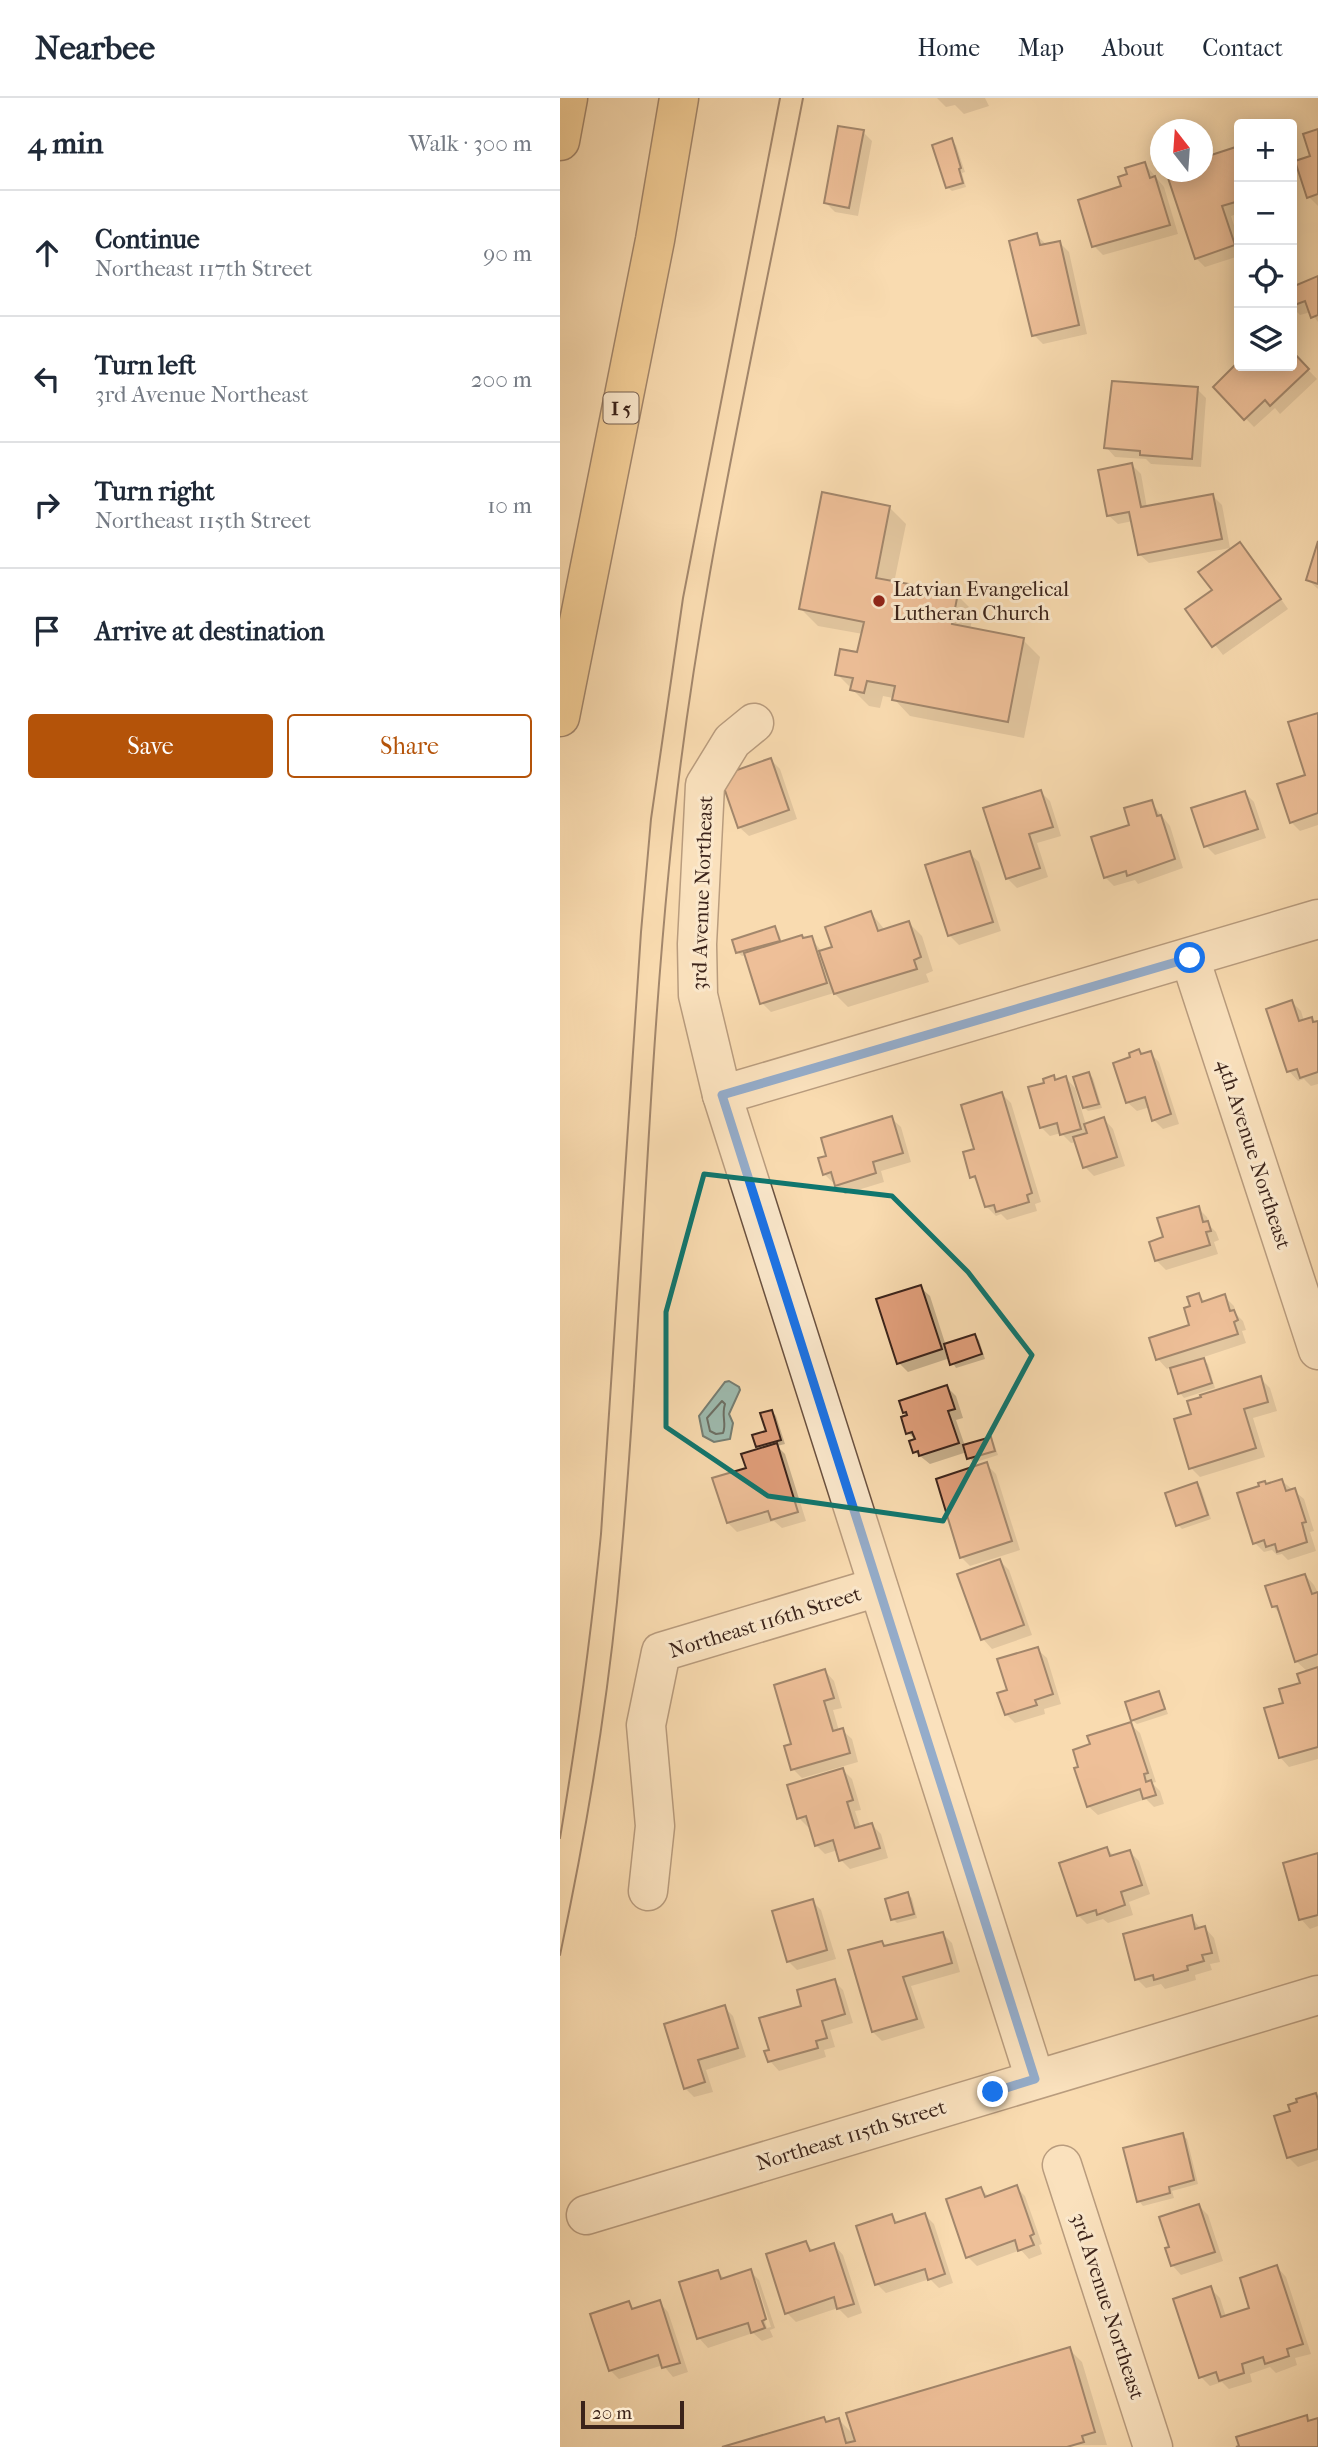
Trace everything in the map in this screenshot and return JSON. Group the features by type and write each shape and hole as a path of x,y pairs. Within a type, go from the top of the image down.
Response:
{"highway":[{"path":"560,141 568,98"},
{"name":"I 5","path":"560,718 655,240 679,98"}],"street":[{"name":"3rd Avenue Northeast","path":"754,723 732,741 705,785 697,944 698,995 722,1095 1035,2079"},
{"path":"722,1095 1318,919"},
{"name":"4th Avenue Northeast","path":"1190,958 1318,1350"},
{"name":"Northeast 116th Street","path":"648,1891 655,1826 646,1725 661,1652 878,1587"},
{"name":"Northeast 115th Street","path":"586,2214 1318,1995"},
{"name":"3rd Avenue Northeast","path":"1062,2165 1153,2447"}],"highlighted area":[{"path":"704,1174 892,1196 968,1272 1032,1355 943,1521 768,1496 666,1427 666,1312"}],"water":[{"path":"729,1381 740,1390 729,1414 733,1423 730,1439 714,1442 703,1436 699,1416 725,1382"}],"building":[{"path":"838,126 864,130 849,208 824,203"},
{"path":"1318,129 1318,194 1307,198 1297,167 1297,160 1310,156 1303,134"},
{"path":"952,138 963,183 946,188 932,145"},
{"path":"1234,148 1234,202 1222,206 1234,245 1195,259 1169,182 1213,182 1213,154"},
{"path":"1145,162 1150,182 1157,182 1170,225 1092,247 1078,200 1121,186 1118,177 1127,174 1125,168"},
{"path":"1037,233 1040,245 1060,241 1079,325 1032,336 1009,241"},
{"path":"1318,276 1318,315 1311,318 1305,301 1297,304 1297,285"},
{"path":"1297,356 1309,369 1270,406 1265,400 1244,420 1213,387 1234,366 1234,371 1297,371"},
{"path":"1112,381 1198,387 1192,459 1140,455 1140,451 1104,448"},
{"path":"1132,463 1141,507 1213,494 1222,539 1138,555 1129,512 1107,516 1098,470"},
{"name":"Latvian Evangelical Lutheran Church","path":"822,492 890,506 876,578 958,593 952,624 1024,638 1008,722 892,700 895,686 867,681 864,693 850,690 853,678 835,675 840,649 857,652 864,622 799,609"},
{"path":"1318,541 1318,584 1306,580"},
{"path":"1240,542 1281,599 1212,647 1185,609 1212,590 1198,572"},
{"path":"1318,713 1318,813 1290,823 1277,784 1305,775 1288,722"},
{"path":"771,758 789,810 738,828 720,776"},
{"path":"1041,790 1053,827 1029,834 1040,868 1006,879 983,808"},
{"path":"1245,791 1258,829 1204,847 1191,808"},
{"path":"1152,800 1157,816 1161,815 1175,859 1127,876 1126,871 1104,878 1091,837 1129,825 1124,808"},
{"path":"970,851 993,922 948,936 925,865"},
{"path":"871,911 878,931 909,921 921,957 914,960 917,969 834,994 819,951 832,947 825,927"},
{"path":"775,926 780,941 736,953 732,940"},
{"path":"802,935 803,938 812,936 827,983 760,1004 744,953"},
{"path":"1292,1000 1299,1021 1312,1017 1313,1022 1318,1021 1318,1072 1300,1078 1297,1069 1287,1072 1266,1009"},
{"path":"1139,1049 1141,1054 1151,1051 1171,1114 1152,1121 1145,1097 1126,1103 1113,1063 1130,1057 1129,1053"},
{"path":"1089,1072 1099,1104 1083,1108 1073,1077"},
{"path":"1054,1075 1055,1080 1066,1076 1081,1129 1060,1135 1057,1123 1040,1128 1028,1087 1044,1083 1043,1079"},
{"path":"1002,1092 1032,1193 1027,1195 1029,1202 996,1212 994,1205 985,1207 975,1176 970,1178 963,1152 974,1149 961,1105"},
{"path":"892,1116 903,1153 873,1162 876,1173 835,1186 831,1172 823,1175 818,1158 826,1156 821,1138"},
{"path":"1104,1117 1117,1157 1083,1168 1073,1137 1087,1133 1084,1124"},
{"path":"1199,1206 1203,1222 1208,1221 1211,1231 1206,1232 1210,1245 1155,1261 1149,1242 1163,1237 1157,1218"},
{"path":"921,1285 942,1349 897,1364 876,1299"},
{"path":"1199,1293 1202,1302 1225,1294 1230,1311 1234,1310 1238,1320 1234,1322 1238,1334 1156,1360 1149,1338 1189,1325 1184,1308 1190,1306 1187,1297"},
{"path":"975,1334 982,1354 950,1365 944,1344"},
{"path":"1204,1358 1212,1383 1178,1394 1170,1368"},
{"path":"1261,1376 1268,1402 1244,1409 1256,1448 1189,1469 1174,1419 1191,1414 1187,1401"},
{"path":"947,1385 955,1409 948,1411 959,1443 919,1456 918,1451 913,1453 909,1441 915,1439 912,1432 906,1434 901,1417 907,1415 906,1412 903,1413 899,1401"},
{"path":"772,1410 781,1440 756,1447 752,1435 766,1431 760,1413"},
{"path":"991,1437 995,1451 967,1459 963,1445"},
{"path":"777,1443 798,1512 771,1520 768,1511 727,1523 712,1478 746,1468 741,1454"},
{"path":"987,1462 1012,1541 960,1558 936,1479"},
{"path":"1282,1479 1286,1491 1295,1488 1306,1522 1302,1523 1307,1542 1277,1552 1275,1544 1266,1547 1264,1540 1253,1544 1237,1493 1259,1486 1258,1483 1265,1481 1266,1484"},
{"path":"1197,1482 1208,1515 1176,1526 1165,1493"},
{"path":"1000,1559 1024,1625 981,1640 957,1574"},
{"path":"1305,1574 1312,1594 1318,1592 1318,1654 1295,1662 1277,1606 1272,1607 1265,1586"},
{"path":"1038,1647 1053,1694 1035,1700 1037,1705 1005,1715 997,1693 1007,1690 997,1659"},
{"path":"1318,1667 1318,1747 1279,1758 1264,1708 1283,1703 1279,1689 1300,1683 1297,1674"},
{"path":"825,1669 834,1698 824,1701 833,1731 843,1728 850,1753 791,1770 784,1746 791,1744 774,1685"},
{"path":"1159,1691 1165,1709 1131,1721 1125,1702"},
{"path":"1131,1722 1148,1773 1144,1774 1146,1782 1151,1780 1156,1795 1143,1799 1140,1789 1087,1807 1074,1768 1078,1767 1073,1750 1090,1744 1087,1736"},
{"path":"843,1768 853,1800 847,1802 855,1828 872,1823 880,1848 839,1861 833,1840 815,1846 806,1816 797,1819 787,1785"},
{"path":"1107,1847 1110,1856 1130,1850 1142,1885 1121,1892 1125,1905 1097,1915 1096,1910 1077,1916 1059,1863"},
{"path":"1318,1853 1318,1915 1299,1920 1283,1863"},
{"path":"908,1892 914,1914 891,1920 885,1899"},
{"path":"813,1899 827,1950 787,1962 772,1911"},
{"path":"1192,1915 1195,1929 1205,1926 1212,1953 1202,1955 1204,1961 1187,1966 1188,1970 1154,1980 1153,1975 1135,1980 1123,1934"},
{"path":"943,1932 952,1963 903,1977 917,2019 872,2032 848,1950 882,1941 884,1946"},
{"path":"835,1979 845,2014 822,2021 827,2038 816,2041 818,2048 768,2062 764,2051 769,2050 759,2018 801,2006 797,1990"},
{"path":"725,2005 738,2048 698,2060 705,2082 684,2089 664,2024"},
{"path":"1316,2093 1318,2149 1287,2158 1274,2116 1290,2111 1288,2105 1297,2102 1296,2099"},
{"path":"1183,2133 1194,2180 1169,2187 1170,2193 1137,2202 1123,2148"},
{"path":"1017,2185 1034,2234 1030,2236 1034,2245 1018,2251 1015,2240 966,2258 946,2199 981,2187 985,2197"},
{"path":"1199,2204 1215,2252 1171,2266 1165,2248 1169,2247 1159,2217"},
{"path":"925,2213 945,2274 928,2280 925,2269 875,2285 856,2226 892,2214 895,2223"},
{"path":"806,2241 810,2251 834,2243 854,2304 837,2309 834,2297 785,2314 766,2254"},
{"path":"1277,2265 1303,2344 1287,2349 1289,2356 1265,2364 1263,2357 1242,2364 1244,2373 1219,2381 1216,2372 1199,2378 1173,2299 1211,2286 1221,2317 1249,2308 1240,2278"},
{"path":"751,2269 766,2319 762,2321 765,2328 751,2333 748,2323 697,2339 679,2282 718,2270 721,2279"},
{"path":"660,2300 680,2363 662,2368 658,2355 609,2371 590,2314 629,2301 632,2309"},
{"path":"1070,2347 1095,2432 1082,2436 1084,2442 1067,2447 722,2447 824,2417 826,2422 839,2418 846,2443 855,2441 846,2413"},
{"path":"1307,2415 1308,2421 1318,2418 1318,2447 1236,2447 1239,2446 1236,2437"}],"tram line":[{"path":"560,1838 583,1687 601,1534 651,819 683,598 780,98"},
{"path":"560,1955 593,1779 617,1602 632,1419 654,1051 680,771 709,578 803,98"}],"place":[{"name":"Latvian Evangelical Lutheran Church","path":"879,601"}],"route":[{"path":"993,2092 1035,2079 722,1095 1190,958"}]}
